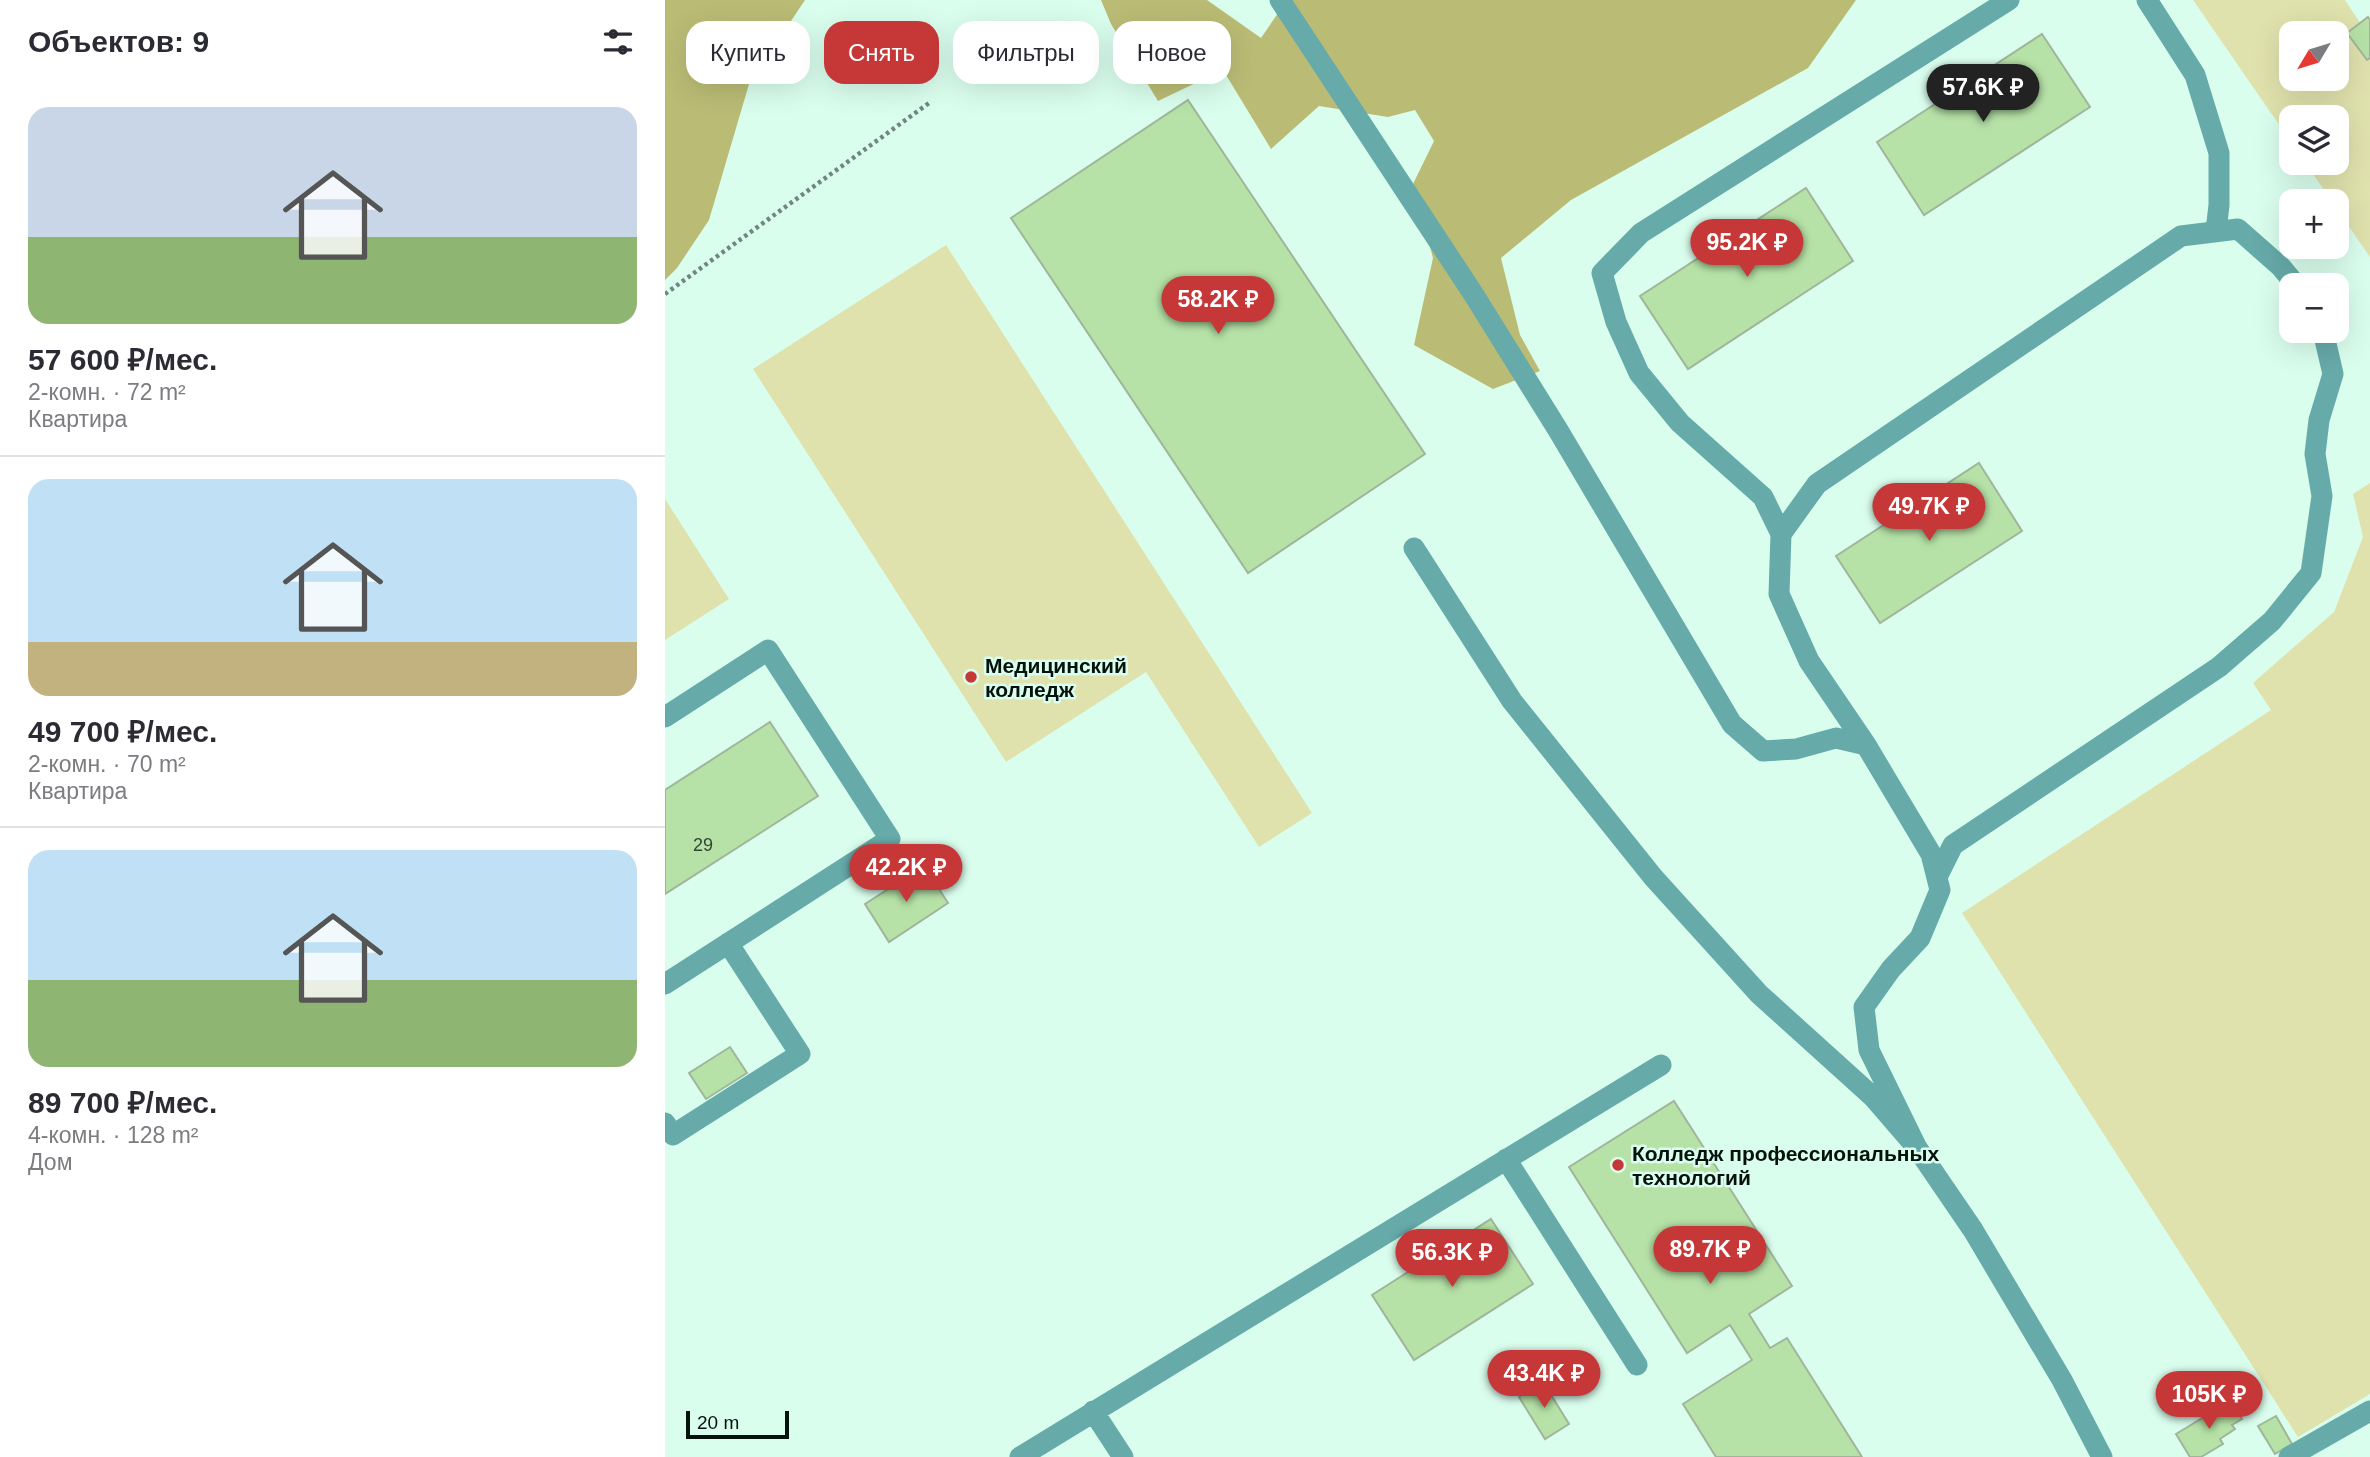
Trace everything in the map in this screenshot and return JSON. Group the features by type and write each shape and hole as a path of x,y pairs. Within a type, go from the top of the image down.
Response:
{"lane":[{"path":"1280,0 1481,306 1558,430 1732,724 1763,751 1795,749 1836,738 1866,746"},
{"path":"1917,1148 1870,1050 1864,1007 1891,969 1920,938 1940,890 1931,853 1866,746 1809,661 1779,594 1781,534 1763,497 1681,423 1639,373 1616,322 1602,273 1641,233 2009,0"},
{"path":"2147,0 2195,75 2219,153 2216,231"},
{"path":"1781,534 1817,484 2181,236 2238,229 2286,273"},
{"path":"1937,877 1953,845 2219,667 2272,621 2311,573 2322,496 2315,454 2319,420 2333,374 2326,343"},
{"path":"1414,548 1513,701 1653,877 1759,994 1873,1097 1917,1148 1973,1230 2062,1380 2102,1457"},
{"path":"665,717 768,650 890,839 665,984"},
{"path":"665,1123 673,1135 800,1054 728,943"},
{"path":"1020,1457 1661,1065"},
{"path":"1506,1159 1637,1365"},
{"path":"2289,1457 2370,1410"},
{"path":"1093,1411 1123,1457"}],"path":[{"path":"665,294 929,103"}],"green space":[{"path":"665,0 805,0 791,21 686,21 686,84 749,84 709,220 677,268 665,280"},
{"path":"1101,0 1207,0 1261,38 1287,0 1856,0 1808,68 1571,200 1501,258 1520,335 1540,371 1493,389 1414,345 1433,258 1413,184 1434,141 1415,110 1388,117 1319,106 1271,149 1231,83 1231,21 1113,21 1113,27"},
{"path":"2193,0 2345,0 2370,38 2370,257 2349,227 2349,189 2323,189 2314,175 2349,175 2349,105 2279,105 2279,125"},
{"path":"1148,84 1194,84 1158,101"},
{"path":"946,245 1312,813 1259,847 1146,672 1006,762 753,369"},
{"path":"2370,483 2370,1394 2298,1437 1962,913 2271,710 2253,683 2334,612 2363,537 2353,494"},
{"path":"665,499 729,599 665,640"}],"building":[{"path":"2368,17 2370,58 2367,60 2349,36 2349,31"},
{"path":"2042,34 2090,107 1924,215 1877,142"},
{"path":"1188,100 1425,454 1248,573 1011,218"},
{"path":"1806,188 1853,261 1688,369 1640,296"},
{"path":"1979,463 2022,531 1880,623 1836,556"},
{"path":"770,722 818,796 665,894 665,790"},
{"path":"924,866 948,903 889,942 865,904"},
{"path":"730,1047 747,1073 706,1099 689,1073"},
{"path":"1674,1101 1792,1286 1749,1314 1770,1348 1787,1338 1862,1457 1716,1457 1683,1404 1752,1360 1730,1325 1687,1353 1569,1167"},
{"path":"1491,1219 1533,1284 1414,1360 1372,1295"},
{"path":"1543,1382 1569,1424 1545,1439 1519,1397"},
{"path":"2230,1401 2242,1419 2232,1425 2235,1429 2220,1439 2223,1444 2201,1457 2190,1457 2176,1434"},
{"path":"2276,1416 2292,1444 2275,1454 2258,1426"}],"place":[{"name":"Медицинский колледж","path":"971,677"},
{"name":"Колледж профессиональных технологий","path":"1618,1165"}]}
